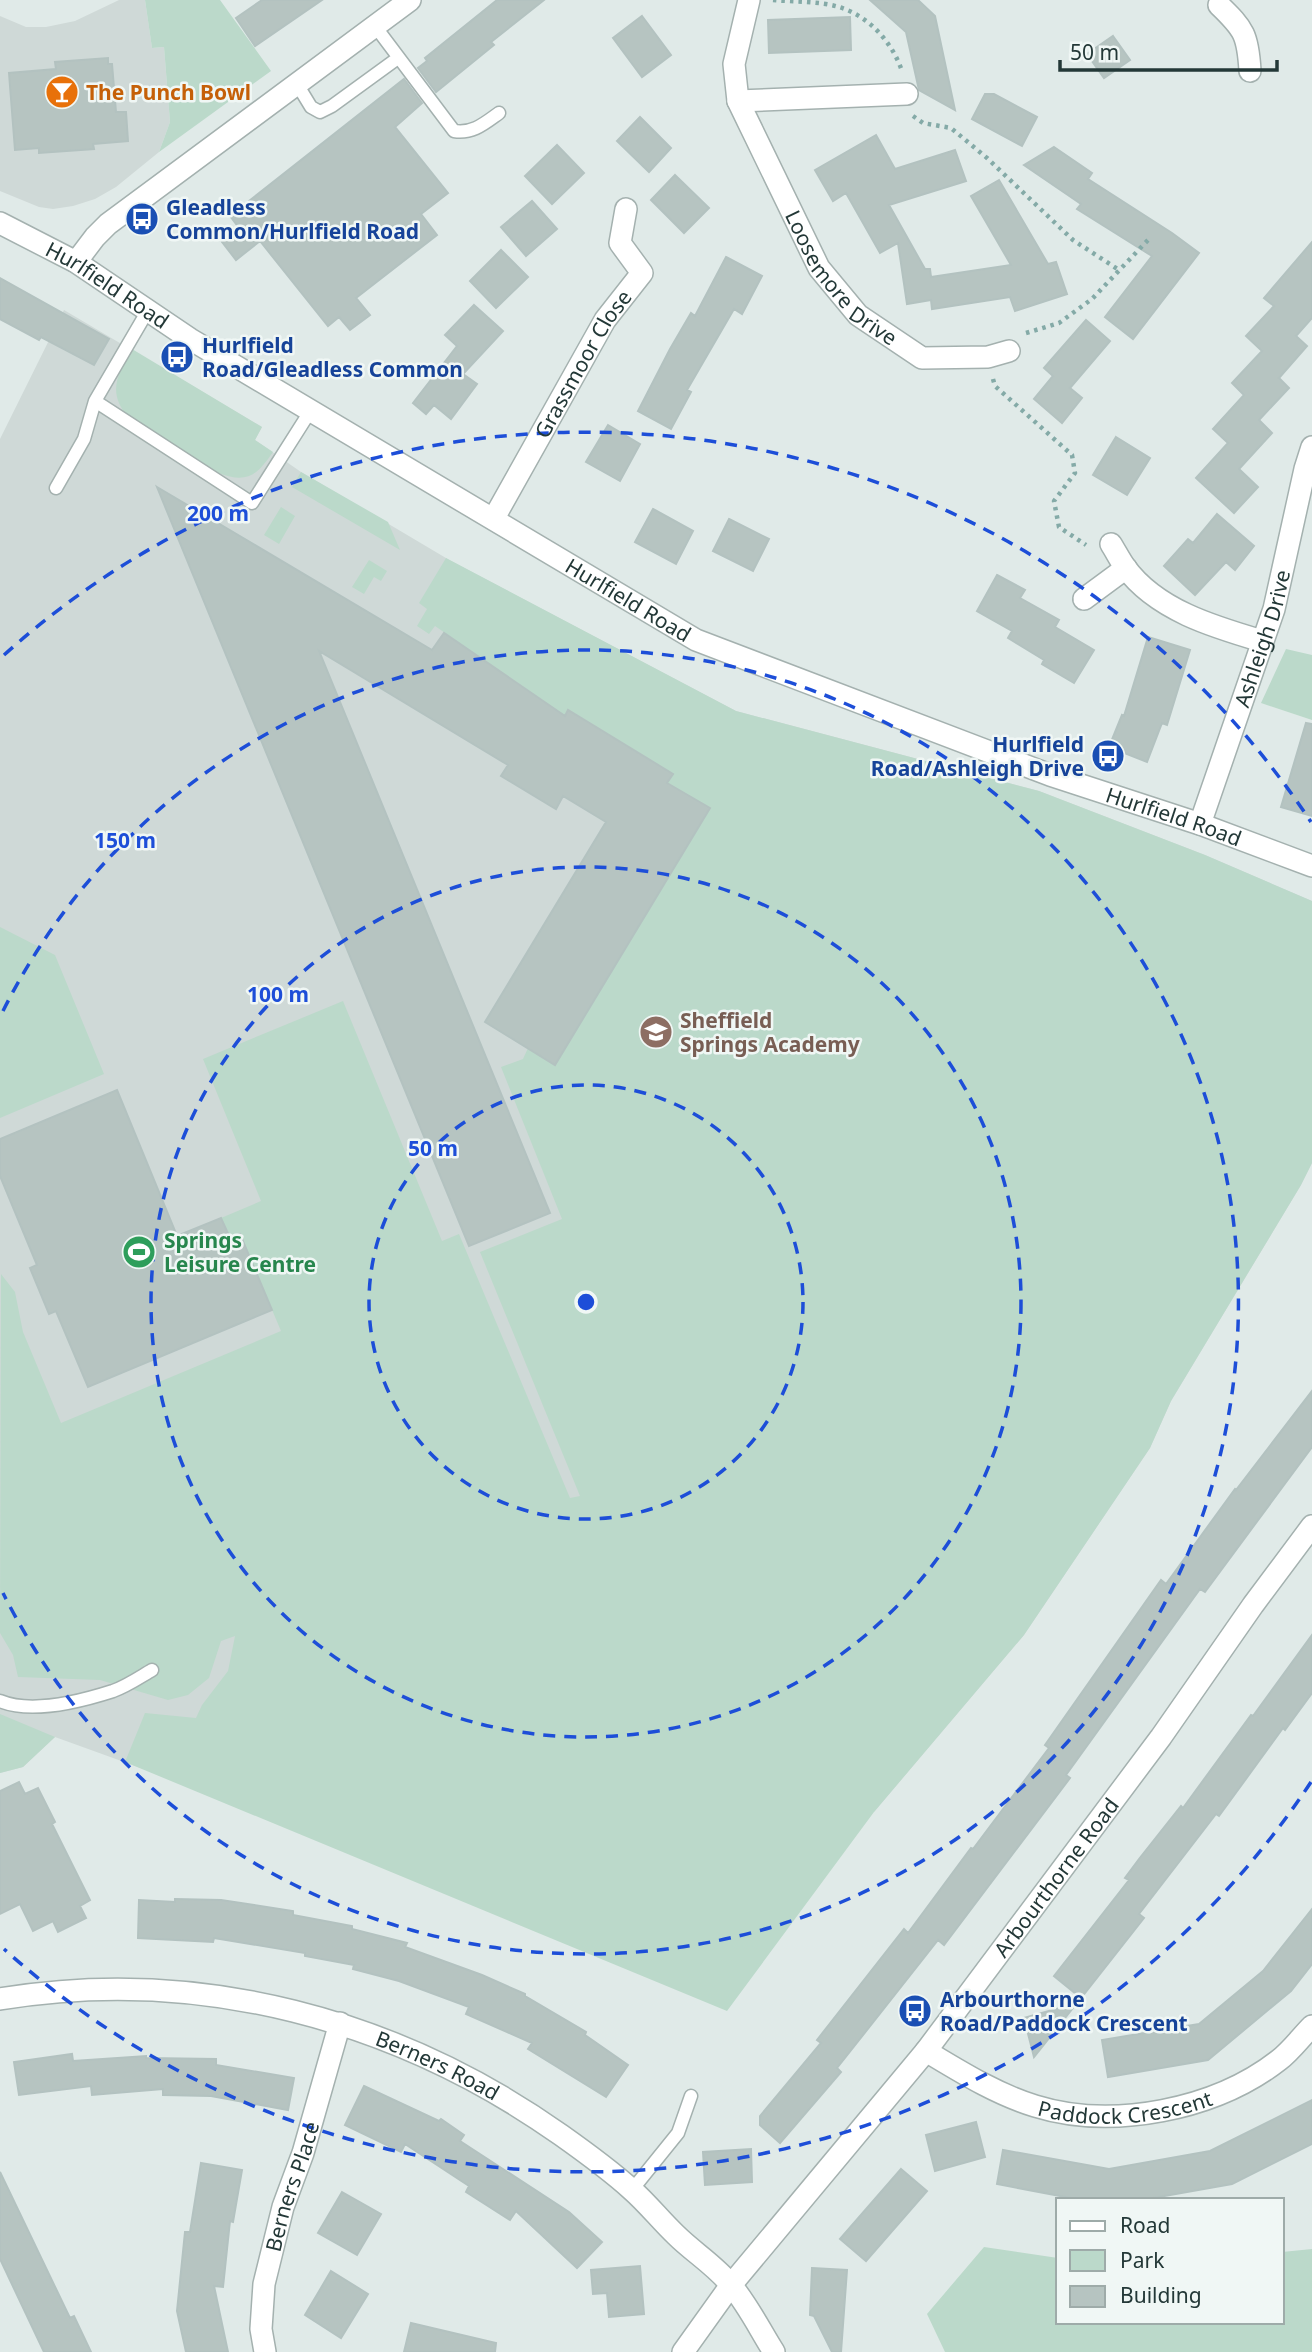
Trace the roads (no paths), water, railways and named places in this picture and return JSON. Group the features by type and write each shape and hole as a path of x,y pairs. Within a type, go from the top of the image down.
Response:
{"street":[{"path":"76,262 108,224 410,0"},
{"name":"Loosemore Drive","path":"749,0 734,64 738,101 819,268 858,315 922,358 988,357 1009,351"},
{"path":"1219,2 1242,27 1249,51 1250,71"},
{"path":"738,101 907,94"},
{"name":"Grassmoor Close","path":"494,518 605,320 642,273 620,243 626,209"},
{"name":"Hurlfield Road","path":"0,223 76,262 147,312 696,640 1050,775 1200,824 1312,866"},
{"name":"Ashleigh Drive","path":"1200,824 1274,609 1305,501 1312,447"},
{"path":"1111,544 1126,568 1152,594 1182,612 1262,641"},
{"path":"1084,599 1126,568"},
{"name":"Arbourthorne Road","path":"683,2352 731,2285 926,2051 1153,1748 1312,1526"},
{"name":"Berners Road","path":"0,1999 78,1990 195,1993 271,2005 340,2023 437,2061 511,2101 587,2154 632,2190 731,2285 774,2352"},
{"name":"Berners Place","path":"265,2352 261,2329 264,2284 285,2199 303,2153 340,2023"},
{"name":"Paddock Crescent","path":"926,2051 976,2081 1013,2099 1039,2107 1086,2116 1140,2115 1194,2103 1253,2077 1280,2060 1312,2026"}],"lane":[{"path":"375,26 454,131 465,133 478,128 499,113"},
{"path":"297,84 311,107 320,112 398,58"},
{"path":"56,488 84,439 95,401 147,312"},
{"path":"95,401 252,503 311,410"},
{"path":"0,1701 14,1707 64,1703 115,1690 152,1670"},
{"path":"632,2190 678,2133 691,2096"}],"place":[{"name":"The Punch Bowl","path":"62,92"},
{"name":"Gleadless Common/Hurlfield Road","path":"142,219"},
{"name":"Hurlfield Road/Gleadless Common","path":"177,357"},
{"name":"Hurlfield Road/Ashleigh Drive","path":"1108,756"},
{"name":"Sheffield Springs Academy","path":"656,1032"},
{"name":"Springs Leisure Centre","path":"139,1252"},
{"name":"Arbourthorne Road/Paddock Crescent","path":"915,2011"}]}
